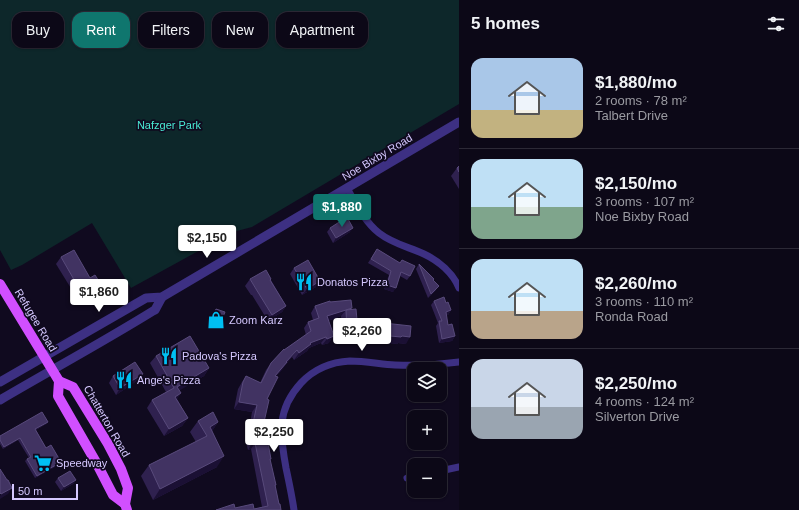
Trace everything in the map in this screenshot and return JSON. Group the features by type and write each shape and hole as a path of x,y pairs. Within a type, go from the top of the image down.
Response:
{"main road":[{"name":"Refugee Road","path":"0,284 52,369"},
{"name":"Chatterton Road","path":"52,369 59,381 58,396 113,495 126,507"},
{"name":"Chatterton Road","path":"59,381 73,387 108,444 121,469 128,488 126,507"}],"street":[{"name":"Noe Bixby Road","path":"0,382 146,298 162,297 459,122"},
{"path":"347,188 368,221 379,233 392,241 436,260 451,274 459,288"},
{"name":"Noe Bixby Road","path":"0,400 155,310 162,297"},
{"path":"294,510 281,438 282,420 289,398 306,377 318,369 342,362 358,361 417,366 459,362"},
{"path":"447,470 459,467"}],"green space":[{"name":"Nafzger Park","path":"0,0 459,0 459,104 252,227 233,232 131,288 92,223 11,270 0,250"}],"building":[{"path":"347,217 353,228 336,238 330,228"},
{"path":"377,249 400,263 402,260 415,266 410,276 401,272 396,288 387,285 391,271 371,259"},
{"path":"74,250 90,278 95,275 102,286 84,297 61,257"},
{"path":"308,260 320,281 307,289 294,268"},
{"path":"419,264 439,286 431,294"},
{"path":"266,270 271,279 270,280 286,306 272,315 250,279"},
{"path":"444,297 451,310 446,312 448,325 452,324 455,336 442,339 439,321 442,321 434,301"},
{"path":"351,300 352,308 327,316 334,336 327,339 326,337 310,343 311,344 299,353 297,350 275,376 278,377 267,399 269,400 264,422 281,510 216,510 234,504 235,508 253,504 254,509 268,506 255,443 252,443 251,436 255,435 253,423 257,405 239,402 243,382 246,376 261,383 271,363 284,349 311,331 308,322 319,318 315,306 330,301"},
{"path":"216,309 225,312 221,322 213,319"},
{"path":"356,309 357,320 411,326 410,337 368,334 368,332 347,332 346,310"},
{"path":"190,336 209,368 177,387 181,393 175,397 188,418 169,429 152,400 174,388 156,356"},
{"path":"135,362 143,374 120,388 113,376"},
{"path":"42,412 48,422 35,429 46,448 51,445 61,462 37,476 27,459 31,457 20,438 4,447 0,440 0,436"},
{"path":"213,412 218,422 210,427 224,456 160,489 149,465 207,436 198,421"},
{"path":"0,469 12,488 1,494 0,493"},
{"path":"70,471 76,480 64,487 58,478"}],"place":[{"name":"Donatos Pizza","path":"304,282"},
{"name":"Zoom Karz","path":"216,320"},
{"name":"Padova's Pizza","path":"169,356"},
{"name":"Ange's Pizza","path":"124,380"},
{"name":"Speedway","path":"43,463"}]}
